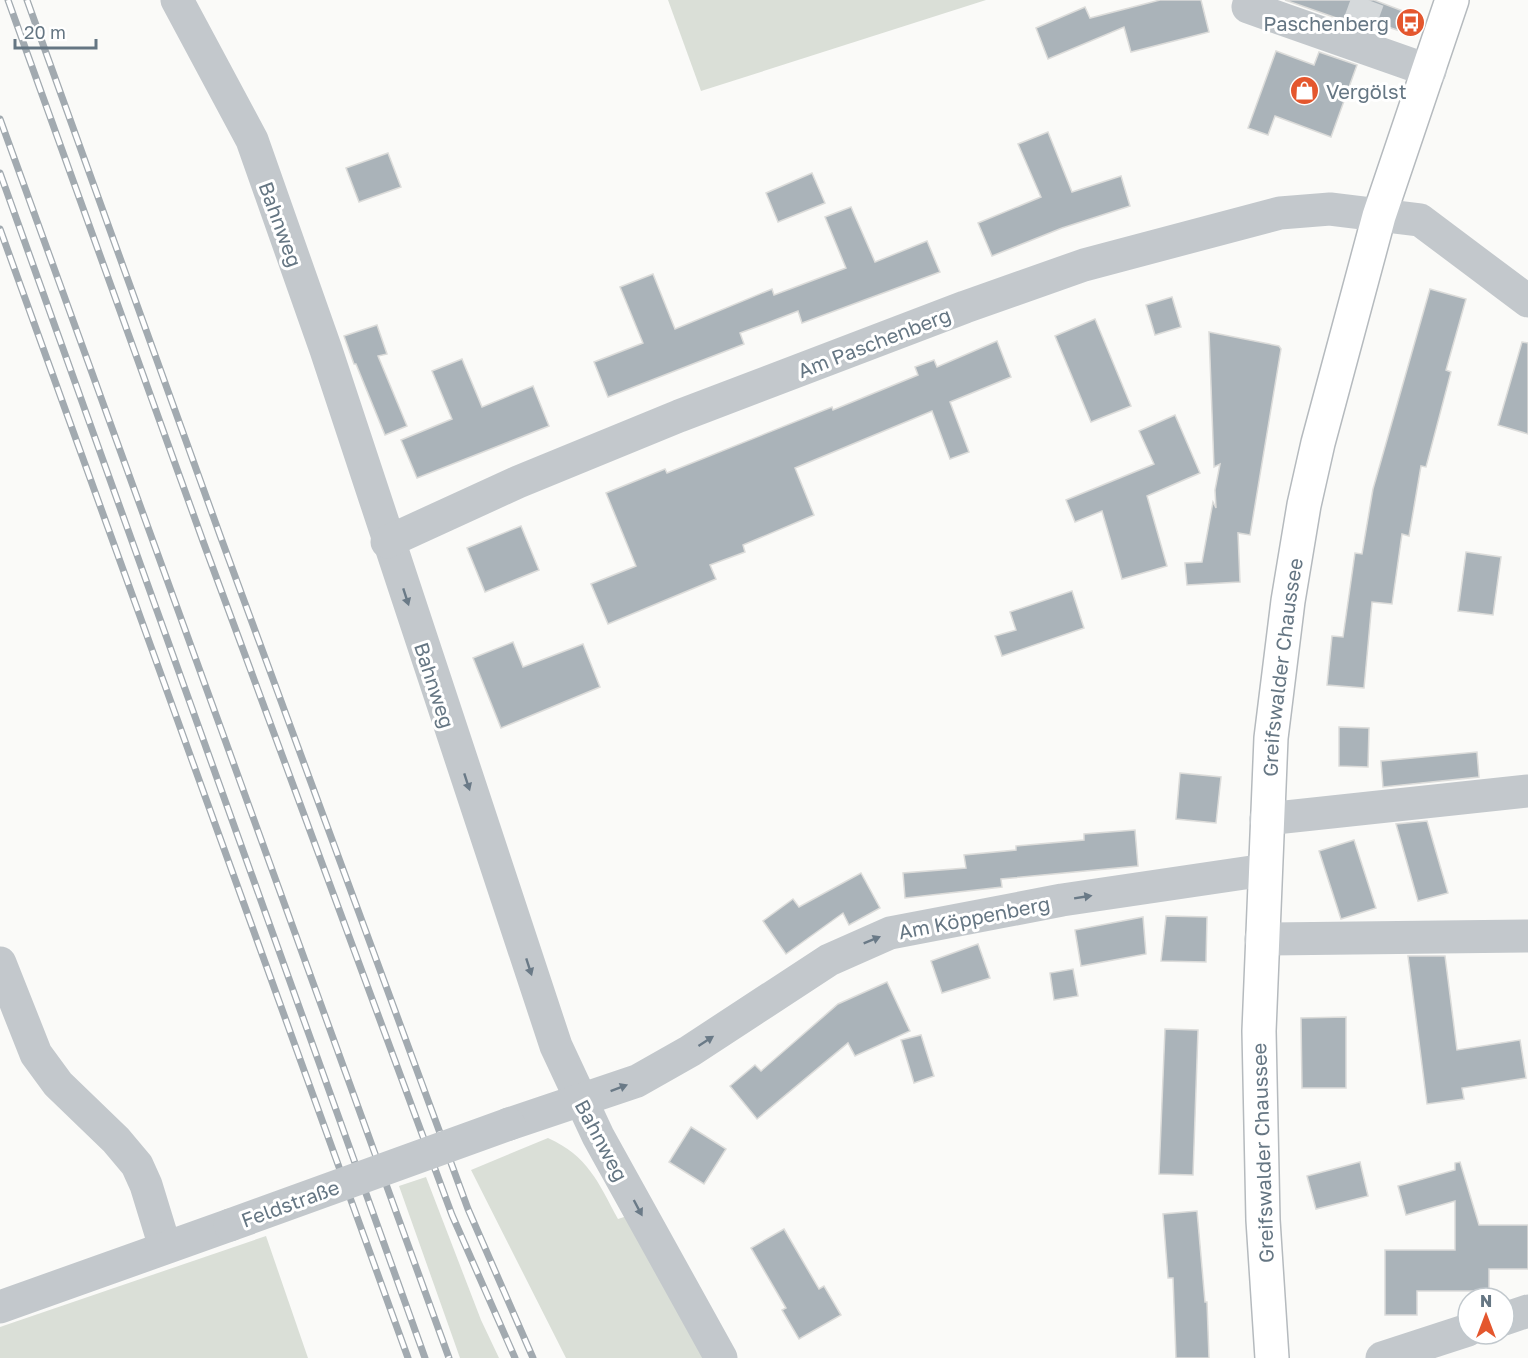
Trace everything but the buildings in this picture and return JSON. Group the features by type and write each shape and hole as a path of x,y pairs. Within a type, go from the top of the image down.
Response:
{"main road":[{"name":"Greifswalder Chaussee","path":"1272,1358 1260,1134 1258,1031 1262,939 1251,871 1266,819 1271,738 1288,601 1304,505 1379,216 1430,71 1452,0"}],"street":[{"name":"Bahnweg","path":"177,0 252,140 326,350 387,542 555,1046 580,1101 721,1358"},
{"path":"1250,0 1248,7 1355,37 1430,71"},
{"name":"Am Paschenberg","path":"387,542 518,482 679,416 964,307 1084,265 1280,213 1330,209 1420,220 1528,301"},
{"path":"1266,819 1528,791"},
{"name":"Am Köppenberg","path":"580,1101 618,1089 655,1071 690,1051 829,960 890,933 1062,900 1251,871"},
{"path":"1262,939 1528,936"},
{"path":"0,963 36,1054 58,1084 116,1140 137,1165 146,1185 165,1248"},
{"name":"Feldstraße","path":"0,1307 509,1124 580,1101"},
{"path":"1382,1358 1456,1334"}],"shaded area":[{"path":"668,0 986,0 701,91"},
{"path":"548,1138 573,1153 590,1171 618,1219 627,1216 703,1358 566,1358 471,1170"},
{"path":"426,1177 481,1320 499,1358 460,1358 399,1186"},
{"path":"266,1236 308,1358 0,1358 0,1327"}],"tunnel":[{"path":"1357,30 1368,0"}],"railway":[{"path":"8,0 204,544 452,1215 515,1358"},
{"path":"27,0 221,538 468,1209 533,1358"},
{"path":"0,119 449,1358"},
{"path":"0,173 425,1358"},
{"path":"0,229 408,1358"}],"place":[{"name":"Paschenberg","path":"1410,23"},
{"name":"Vergölst","path":"1305,91"}]}
